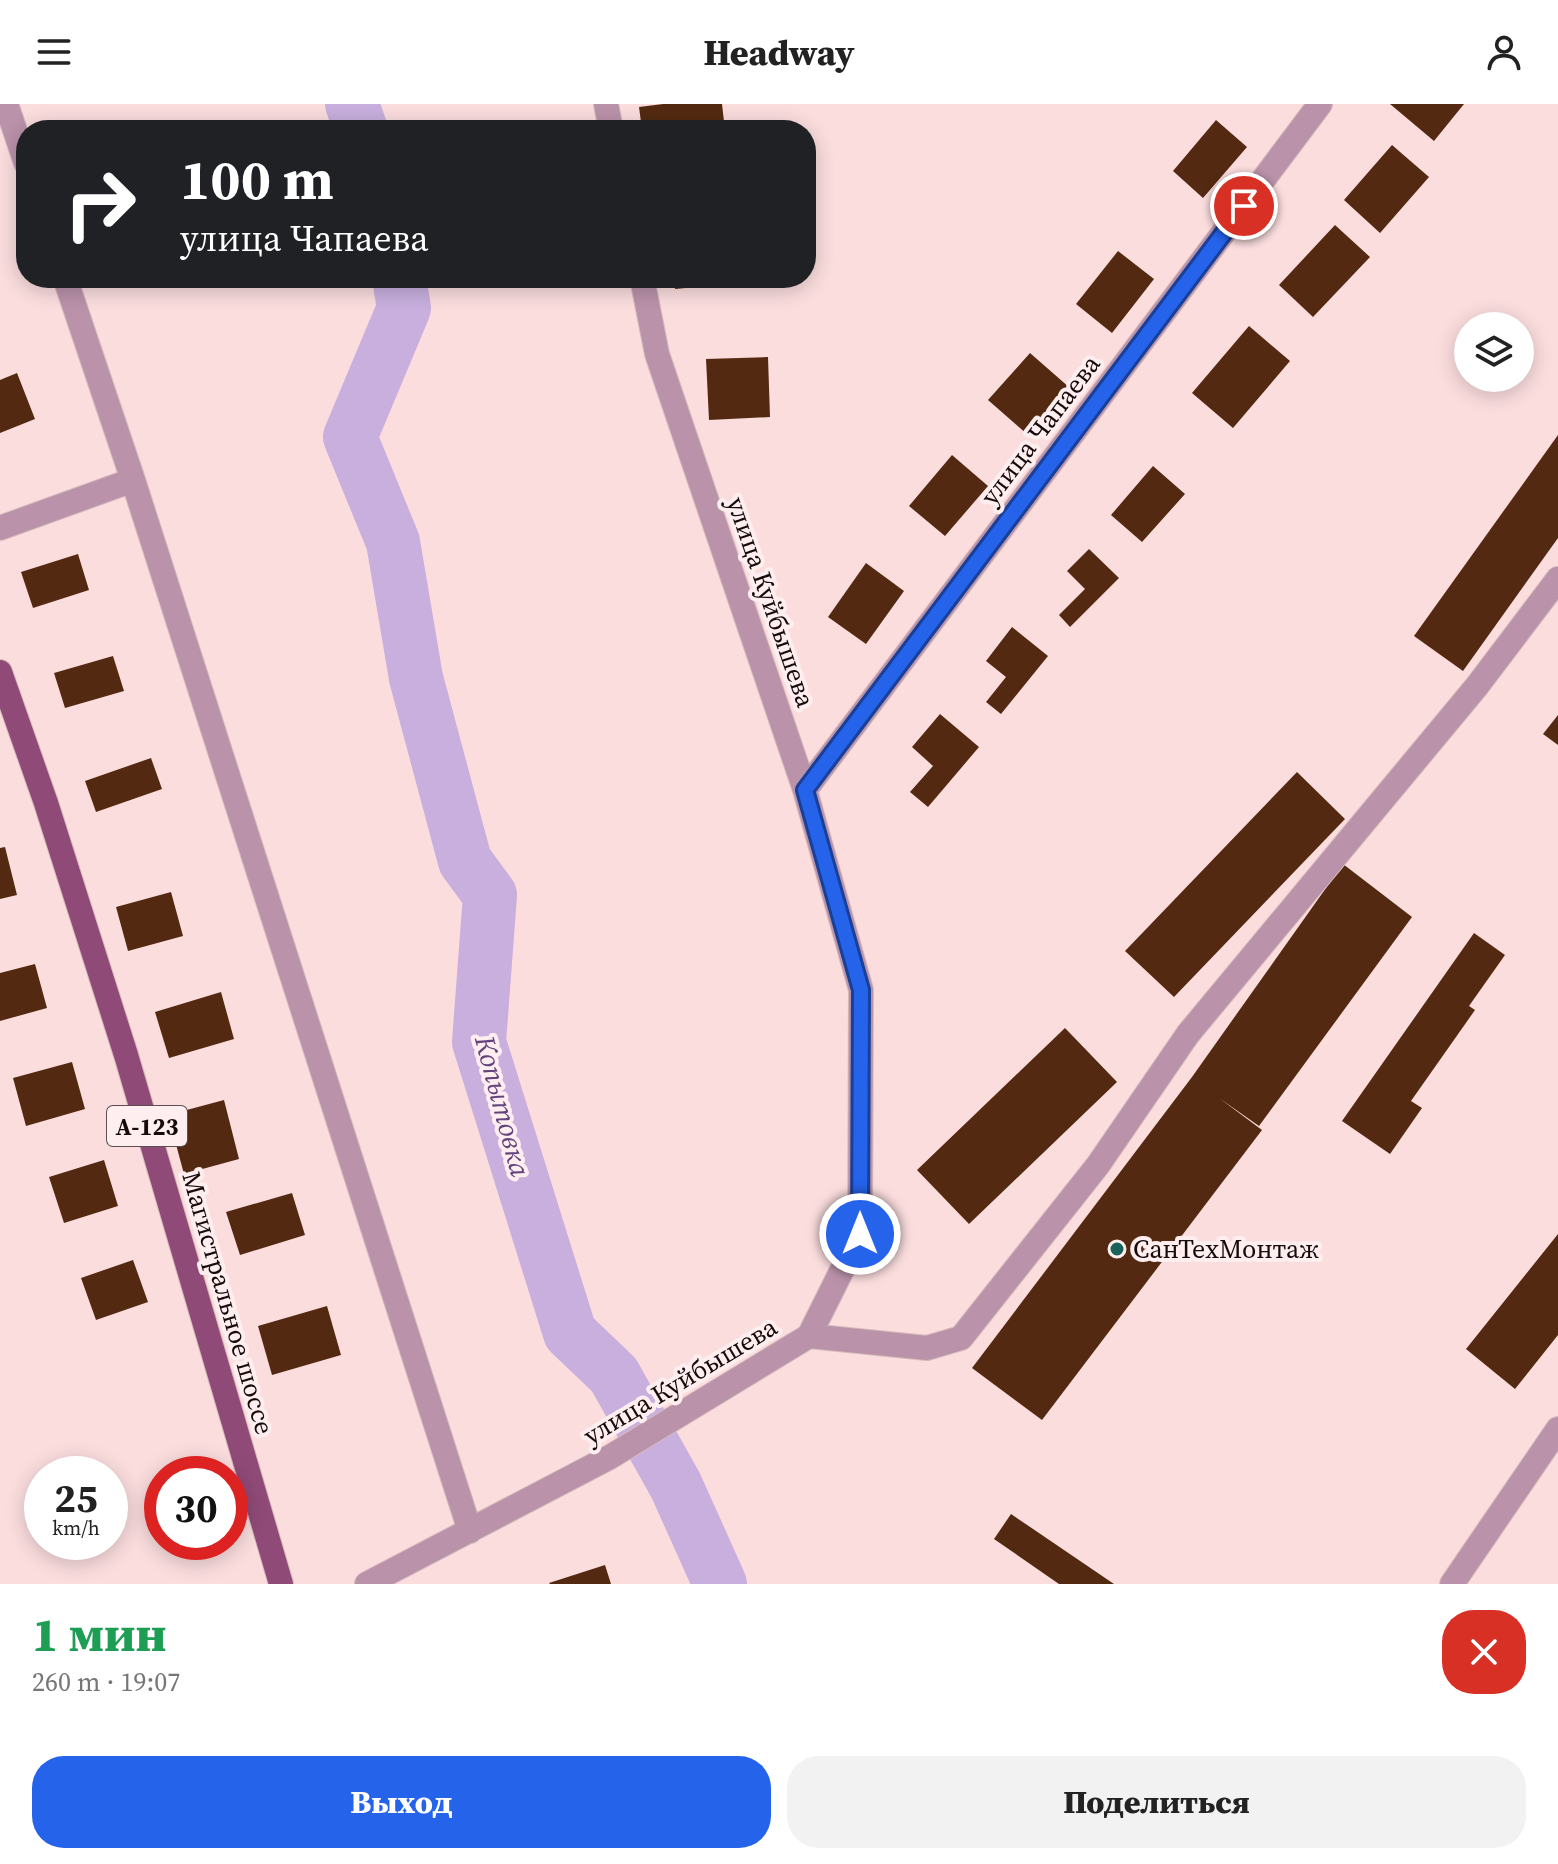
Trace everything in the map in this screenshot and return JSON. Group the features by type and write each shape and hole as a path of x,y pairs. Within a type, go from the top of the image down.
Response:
{"main road":[{"name":"Магистральное шоссе","path":"0,672 46,803 126,1055 278,1581"}],"street":[{"path":"6,104 16,134"},
{"name":"улица Чапаева","path":"805,790 1320,104"},
{"path":"68,288 133,480 470,1531"},
{"name":"улица Куйбышева","path":"367,1584 610,1457 809,1336 860,1234 861,990 805,790 657,354 644,288"},
{"path":"0,528 133,480"},
{"path":"809,1336 927,1348 961,1338 1098,1165 1188,1034 1477,686 1558,579"},
{"path":"1452,1584 1558,1429"}],"building":[{"path":"722,104 724,120 641,120 639,107"},
{"path":"1390,104 1464,104 1434,141"},
{"path":"1216,120 1247,147 1203,198 1173,171"},
{"path":"1392,145 1429,177 1380,233 1344,200"},
{"path":"1335,225 1370,257 1313,317 1279,285"},
{"path":"1118,251 1154,279 1112,333 1076,304"},
{"path":"1249,326 1290,361 1233,428 1192,393"},
{"path":"1030,353 1070,388 1028,435 988,400"},
{"path":"768,357 770,417 709,420 706,359"},
{"path":"17,373 35,419 0,433 0,380"},
{"path":"1558,435 1558,538 1463,671 1414,636"},
{"path":"952,455 988,486 945,536 909,506"},
{"path":"1153,466 1185,494 1142,542 1111,515"},
{"path":"1089,549 1119,578 1070,627 1059,615 1085,589 1067,571"},
{"path":"78,554 89,590 33,608 21,572"},
{"path":"866,563 904,591 866,644 828,617"},
{"path":"1012,627 1048,656 1001,714 986,702 1006,677 986,661"},
{"path":"113,656 124,691 65,708 54,673"},
{"path":"940,714 979,747 928,807 910,792 933,766 912,747"},
{"path":"1558,715 1558,745 1543,734"},
{"path":"151,758 162,789 96,812 85,781"},
{"path":"1297,772 1345,819 1174,997 1125,951"},
{"path":"5,847 17,895 0,899 0,848"},
{"path":"1343,864 1412,917 1259,1126 1219,1098 1262,1130 1042,1420 972,1368 1192,1077"},
{"path":"171,892 183,936 128,951 116,907"},
{"path":"1474,933 1505,955 1469,1006 1475,1010 1411,1101 1422,1108 1390,1154 1342,1121"},
{"path":"35,964 47,1008 0,1021 0,973"},
{"path":"221,992 234,1039 169,1058 155,1012"},
{"path":"1065,1028 1117,1082 969,1224 917,1170"},
{"path":"72,1062 85,1109 26,1126 13,1078"},
{"path":"224,1100 239,1159 184,1174 168,1115"},
{"path":"104,1160 118,1206 64,1223 49,1177"},
{"path":"292,1193 305,1235 240,1255 226,1212"},
{"path":"1558,1234 1558,1335 1515,1389 1466,1349"},
{"path":"133,1260 148,1302 96,1320 81,1278"},
{"path":"327,1306 341,1355 272,1375 258,1326"},
{"path":"1011,1514 1114,1584 1059,1584 994,1539"},
{"path":"605,1565 611,1584 549,1583"}],"waterway":[{"name":"Копытовка","path":"352,104 358,120"},
{"name":"Копытовка","path":"401,288 404,308 350,437 393,542 416,678 465,861 490,895 479,1042 570,1333 614,1375 676,1486 720,1584"}],"place":[{"name":"СанТехМонтаж","path":"1117,1249"}],"route":[{"path":"860,1234 861,990 805,790 1244,206"}]}
